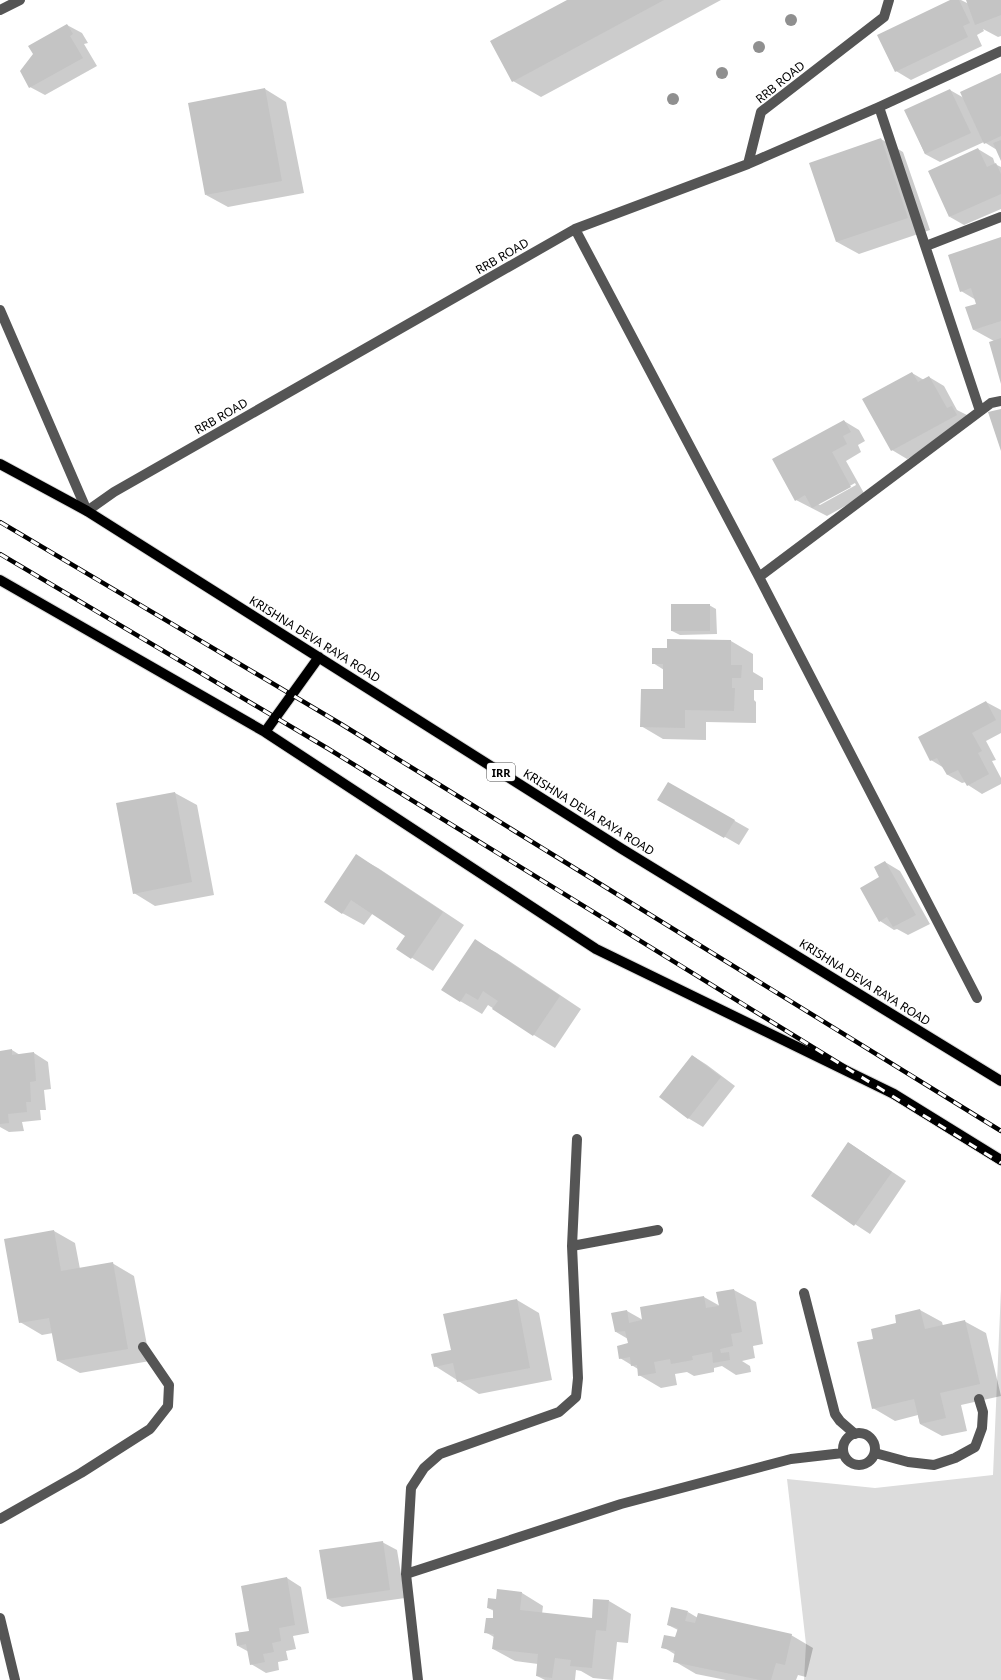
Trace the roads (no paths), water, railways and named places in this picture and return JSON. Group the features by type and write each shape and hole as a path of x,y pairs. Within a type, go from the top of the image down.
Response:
{"main road":[{"name":"KRISHNA DEVA RAYA ROAD","path":"0,464 87,511 629,853 1001,1081"},
{"path":"0,580 265,732 596,949 894,1094 1001,1160"},
{"path":"265,732 319,658"}],"street":[{"path":"0,10 20,0"},
{"name":"RRB ROAD","path":"87,511 114,492 575,229 748,164 762,112 884,17 889,0"},
{"path":"748,164 879,107 1001,51"},
{"path":"879,107 980,411"},
{"path":"926,246 1001,217"},
{"path":"575,229 759,577 977,998"},
{"path":"0,310 87,511"},
{"path":"759,577 980,411 991,403 1001,401"},
{"path":"418,1680 406,1574 411,1488 424,1468 440,1454 559,1412 576,1397 578,1378 572,1246 577,1139"},
{"path":"572,1246 658,1230"},
{"path":"804,1293 835,1414 840,1421 855,1434"},
{"path":"0,1519 81,1473 150,1429 168,1406 169,1385 143,1347"},
{"path":"875,1453 908,1462 934,1465 955,1458 975,1447 982,1428 983,1412 979,1399"},
{"path":"855,1434 863,1434 871,1438 875,1445 875,1453 871,1460 863,1464 855,1464 848,1460 843,1453 844,1445 848,1438 855,1434"},
{"path":"406,1574 621,1504 791,1459 843,1453"},
{"path":"0,1619 15,1680"}],"railway":[{"path":"0,522 341,724 1001,1131"},
{"path":"0,554 327,748 1001,1163"}]}
